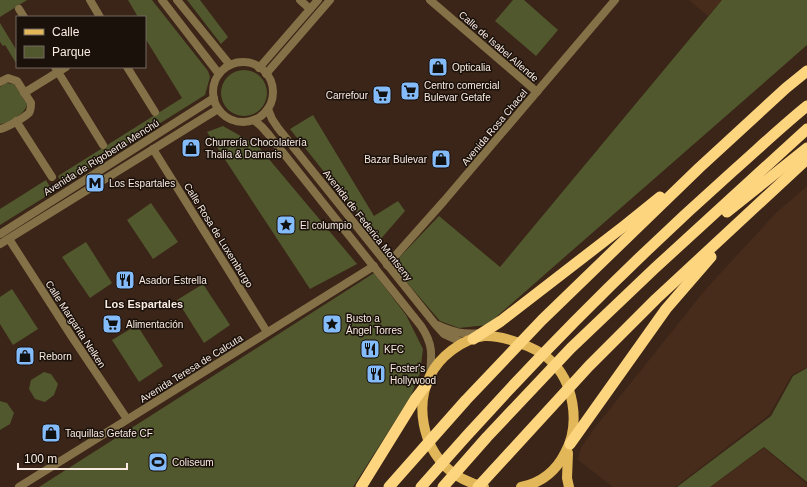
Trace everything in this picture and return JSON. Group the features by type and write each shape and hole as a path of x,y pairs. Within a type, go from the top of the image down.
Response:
{"highway":[{"path":"389,487 466,400 542,320 699,168 786,88 807,71"},
{"path":"421,487 470,431 560,336 690,210 807,106"},
{"path":"443,487 487,437 571,348 655,268 807,129"},
{"path":"696,232 713,224 807,148"},
{"path":"478,487 589,366 656,299 807,159"},
{"path":"468,341 501,321 624,226 674,185 699,168"},
{"path":"569,446 666,309 745,217"},
{"path":"361,487 416,398 426,385"}],"main road":[{"path":"484,487 465,481 447,469 435,454 425,430 421,405 430,374 445,356 468,341 485,336 505,339 531,346 549,359 563,377 572,402 574,421 569,446 567,478 569,487"},
{"path":"526,487 540,480 560,464 569,446"}],"street":[{"path":"90,0 99,16"},
{"path":"162,0 219,74"},
{"path":"177,0 230,65"},
{"path":"300,0 310,9"},
{"path":"259,68 318,0"},
{"path":"266,74 330,0"},
{"name":"Calle de Isabel Allende","path":"430,0 537,92"},
{"name":"Avenida Rosa Chacel","path":"387,265 537,92 589,29 616,0"},
{"path":"19,9 23,16"},
{"path":"242,62 251,64 266,74 272,84 272,94 268,109 254,120 248,122 238,122 224,116 214,103 212,92 214,81 223,69 230,65 242,62"},
{"path":"128,68 155,112"},
{"path":"24,93 56,70 103,145"},
{"path":"0,82 8,78 17,81 31,103 28,114 6,128 0,129"},
{"name":"Avenida de Rigoberta Menchú","path":"0,234 214,98"},
{"name":"Avenida de Rigoberta Menchú","path":"0,244 218,109"},
{"name":"Avenida de Federica Montseny","path":"268,109 278,128 435,324 444,334 468,341"},
{"name":"Avenida de Federica Montseny","path":"254,120 266,131 427,335 431,346 432,355 430,374"},
{"path":"16,121 52,177"},
{"name":"Calle Rosa de Luxemburgo","path":"153,149 267,332"},
{"name":"Calle Margarita Nelken","path":"9,238 72,337 127,419"},
{"name":"Avenida Teresa de Calcuta","path":"19,487 374,266"},
{"path":"435,324 464,334 483,333"}],"shaded area":[{"path":"689,0 722,0 708,16"},
{"path":"807,186 807,367 792,375 769,415 675,487 613,487 578,460 581,448 593,430 706,289 775,214"},
{"path":"764,448 807,484 807,487 710,487"}],"green space":[{"path":"0,0 27,0 0,17"},
{"path":"128,0 152,0 208,71 210,77 205,95 63,184 58,176 182,98 146,40 146,16 137,16"},
{"path":"187,0 200,0 228,37 221,44"},
{"path":"513,0 524,0 558,30 536,56 495,21"},
{"path":"722,0 807,0 807,45 487,325 459,328 440,321 392,265 439,216 500,267"},
{"path":"0,23 16,49 16,63 5,45 3,46 0,42"},
{"path":"244,70 257,74 263,80 267,93 263,106 257,112 244,116 231,112 225,106 221,93 225,80 231,74"},
{"path":"6,83 14,84 27,104 24,111 16,117 4,124 0,124 0,87"},
{"path":"313,115 374,216 398,201 405,211 379,241 290,129"},
{"path":"223,126 258,146 357,264 310,289 207,132"},
{"path":"46,180 53,192 0,225 0,209"},
{"path":"151,203 178,242 153,259 127,220"},
{"path":"86,242 112,283 90,298 62,257"},
{"path":"374,273 406,315 423,349 420,373 411,396 353,487 39,487"},
{"path":"203,284 230,325 204,343 177,300"},
{"path":"12,289 38,329 13,345 0,324 0,297"},
{"path":"137,325 163,366 139,382 112,340"},
{"path":"807,368 807,482 764,447 710,487 677,487 771,416 793,376"},
{"path":"44,372 51,374 58,384 54,395 45,402 35,399 29,389 31,380"},
{"path":"0,401 7,403 14,413 10,424 0,430"}],"place":[{"name":"Opticalia","path":"438,67"},
{"name":"Centro comercial Bulevar Getafe","path":"410,91"},
{"name":"Carrefour","path":"382,95"},
{"name":"Churrería Chocolatería Thalia & Damaris","path":"191,148"},
{"name":"Bazar Bulevar","path":"441,159"},
{"name":"Los Espartales","path":"95,183"},
{"name":"El columpio","path":"286,225"},
{"name":"Asador Estrella","path":"125,280"},
{"name":"Alimentación","path":"112,324"},
{"name":"Busto a Ángel Torres","path":"332,324"},
{"name":"KFC","path":"370,349"},
{"name":"Reborn","path":"25,356"},
{"name":"Foster's Hollywood","path":"376,374"},
{"name":"Taquillas Getafe CF","path":"51,433"},
{"name":"Coliseum","path":"158,462"}],"district":[{"name":"Los Espartales","path":"144,304"}]}
